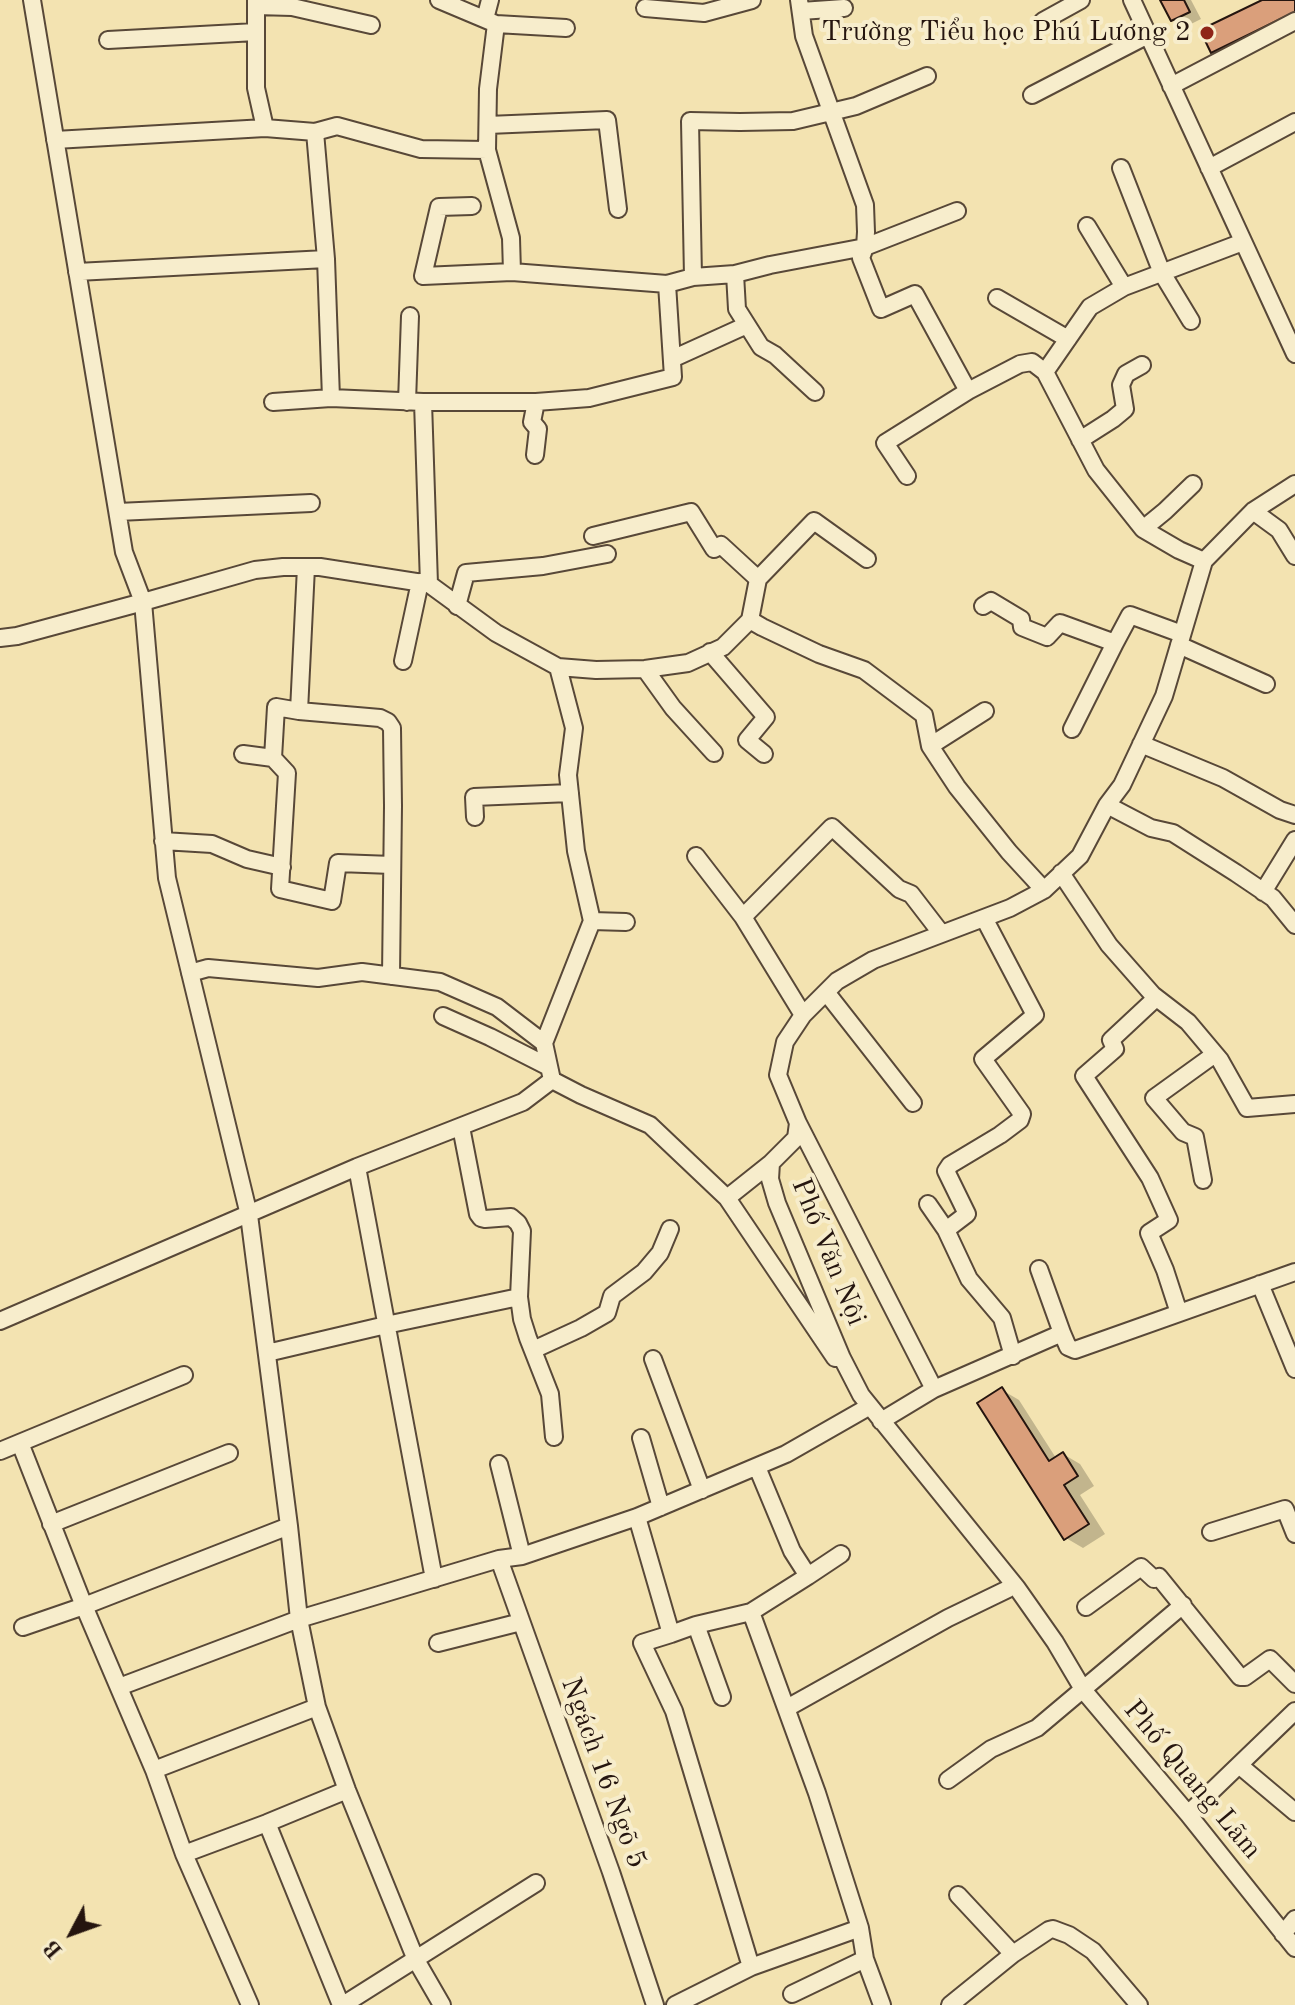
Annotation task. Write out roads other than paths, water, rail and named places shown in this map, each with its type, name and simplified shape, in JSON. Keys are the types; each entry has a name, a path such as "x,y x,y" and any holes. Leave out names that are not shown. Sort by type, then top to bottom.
{"street":[{"path":"32,0 124,552 143,602 167,878 249,1215 299,1619 317,1707 347,1790 416,1960 442,2005"},
{"path":"439,0 490,22 566,28"},
{"path":"490,0 487,150 511,238 512,272"},
{"path":"645,8 704,13 752,0"},
{"path":"786,0 844,8"},
{"path":"1043,21 1081,0"},
{"path":"1132,0 1295,354"},
{"path":"265,128 256,88 256,3 292,7 371,25"},
{"path":"800,4 804,36 865,205 865,247 861,258 881,309 915,294 968,391"},
{"path":"1171,86 1295,21"},
{"path":"108,40 256,32"},
{"path":"1032,95 1148,35"},
{"path":"693,277 690,121 793,121 856,106 927,76"},
{"path":"488,125 607,120 618,209"},
{"path":"1209,168 1295,122"},
{"path":"55,140 265,128 315,132 337,126 421,149 487,150"},
{"path":"315,132 326,259 331,398"},
{"path":"1121,168 1162,273 1191,321"},
{"path":"472,206 439,207 423,276 512,272 667,284 693,277 735,274 865,247 957,211"},
{"path":"1087,226 1124,287"},
{"path":"1045,372 1090,307 1124,287 1243,242"},
{"path":"77,272 326,259"},
{"path":"735,274 737,309 761,347 775,355 815,392"},
{"path":"273,402 331,398 536,402 589,398 673,377 667,284"},
{"path":"997,298 1068,339"},
{"path":"403,661 425,583 410,316"},
{"path":"672,359 747,325"},
{"path":"907,476 885,443 968,391 1020,364 1032,362 1045,372 1096,470 1143,529 1204,561"},
{"path":"1080,440 1125,409 1121,385 1126,374 1142,365"},
{"path":"535,455 538,429 532,422 536,402"},
{"path":"1143,529 1193,484"},
{"path":"934,1389 798,1123 778,1075 785,1042 803,1015 837,981 873,960 1010,908 1044,890 1080,856 1107,805 1122,785 1164,696 1204,561 1253,511 1295,484"},
{"path":"118,512 311,503"},
{"path":"1253,511 1279,530 1295,556"},
{"path":"593,536 691,512 714,549 721,545 758,579"},
{"path":"0,638 17,636 255,570 320,567 425,583 496,633 558,667 645,669 688,663 723,647 750,620 758,579 814,521 867,559"},
{"path":"457,606 466,573 543,566 607,554"},
{"path":"299,711 306,567"},
{"path":"983,606 991,601 1021,619 1022,627 1047,637 1060,623 1115,643"},
{"path":"1072,729 1130,615 1266,684"},
{"path":"750,620 819,654 864,670 924,715 930,746 957,787 1044,890"},
{"path":"710,652 766,717 747,740 764,754"},
{"path":"550,1074 544,1043 592,921 576,851 568,775 574,728 558,667"},
{"path":"645,669 673,708 714,753"},
{"path":"273,758 276,707 380,718 392,728 391,976"},
{"path":"930,746 985,711"},
{"path":"1141,744 1223,778 1280,810 1295,815"},
{"path":"243,754 273,758 287,773 280,889 332,901 338,863 392,865"},
{"path":"475,817 474,797 570,793"},
{"path":"1107,805 1151,828 1173,833 1273,898 1295,925"},
{"path":"743,917 832,827 899,889 911,894 941,933"},
{"path":"1263,892 1295,840"},
{"path":"163,841 212,844 247,859 282,867"},
{"path":"696,856 743,917 803,1015"},
{"path":"1061,873 1109,945 1156,998 1188,1022 1220,1060 1247,1108 1295,1104"},
{"path":"946,1230 967,1214 946,1171 950,1165 1020,1120 1022,1114 983,1059 1035,1015 984,918"},
{"path":"592,921 626,922"},
{"path":"190,973 208,968 318,978 362,972 440,982 497,1007 544,1043"},
{"path":"826,992 913,1103"},
{"path":"1156,998 1111,1040 1115,1049 1084,1076 1150,1178 1169,1220 1149,1233 1179,1313"},
{"path":"119,1687 299,1619 499,1559 522,1556 637,1517 786,1454 865,1400 727,1198 650,1125 550,1074 490,1037 443,1016"},
{"path":"1203,1180 1195,1137 1183,1132 1154,1098 1215,1054"},
{"path":"0,1321 357,1167 523,1102 550,1074"},
{"name":"Phố Văn Nội","path":"798,1123 796,1138 771,1163 770,1179 777,1203 842,1358 865,1400 1017,1588 1055,1642"},
{"path":"461,1127 478,1214 485,1219 511,1217 522,1231 519,1297 522,1319 550,1394 554,1437"},
{"path":"727,1198 771,1163"},
{"path":"357,1167 434,1579"},
{"path":"928,1204 946,1230 969,1279 1002,1318 1013,1356"},
{"path":"533,1350 607,1313 612,1296 644,1272 660,1253 670,1229"},
{"path":"1039,1269 1068,1347 1075,1350 1295,1272"},
{"path":"1260,1284 1295,1369"},
{"path":"267,1353 519,1297"},
{"path":"881,1421 934,1389 1062,1333"},
{"path":"653,1359 702,1490"},
{"path":"0,1451 184,1375"},
{"path":"641,1438 661,1507"},
{"path":"20,1443 84,1606 154,1770 184,1854 250,2005"},
{"path":"51,1524 229,1453"},
{"path":"499,1464 522,1556"},
{"path":"757,1467 792,1551 808,1576"},
{"path":"1211,1532 1285,1509 1295,1534"},
{"path":"637,1517 671,1634"},
{"path":"23,1627 289,1526"},
{"path":"751,1967 674,1711 642,1643 696,1625 751,1612 841,1554"},
{"name":"Ngách 16 Ngõ 5","path":"499,1559 655,2005"},
{"path":"1086,1607 1141,1567 1154,1579 1159,1577 1240,1677 1245,1677 1270,1659 1295,1684"},
{"path":"787,1708 948,1618 1008,1589"},
{"path":"948,1780 991,1749 1037,1728 1183,1605"},
{"path":"751,1612 787,1708 860,1928 865,1959 882,2005"},
{"path":"438,1643 521,1622"},
{"path":"696,1625 722,1697"},
{"name":"Phố Quang Lãm","path":"1055,1642 1084,1691 1295,1948"},
{"path":"154,1770 317,1707"},
{"path":"1188,1814 1295,1711"},
{"path":"1239,1765 1295,1812"},
{"path":"184,1854 347,1790"},
{"path":"267,1823 342,2005 536,1883"},
{"path":"958,1895 1013,1954"},
{"path":"1283,1934 1295,1919"},
{"path":"675,2005 751,1967 860,1928"},
{"path":"950,2005 1013,1954 1053,1929 1069,1935 1093,1951 1139,2005"},
{"path":"792,1994 865,1959"}],"place":[{"name":"Trường Tiểu học Phú Lương 2","path":"1207,33"}]}
